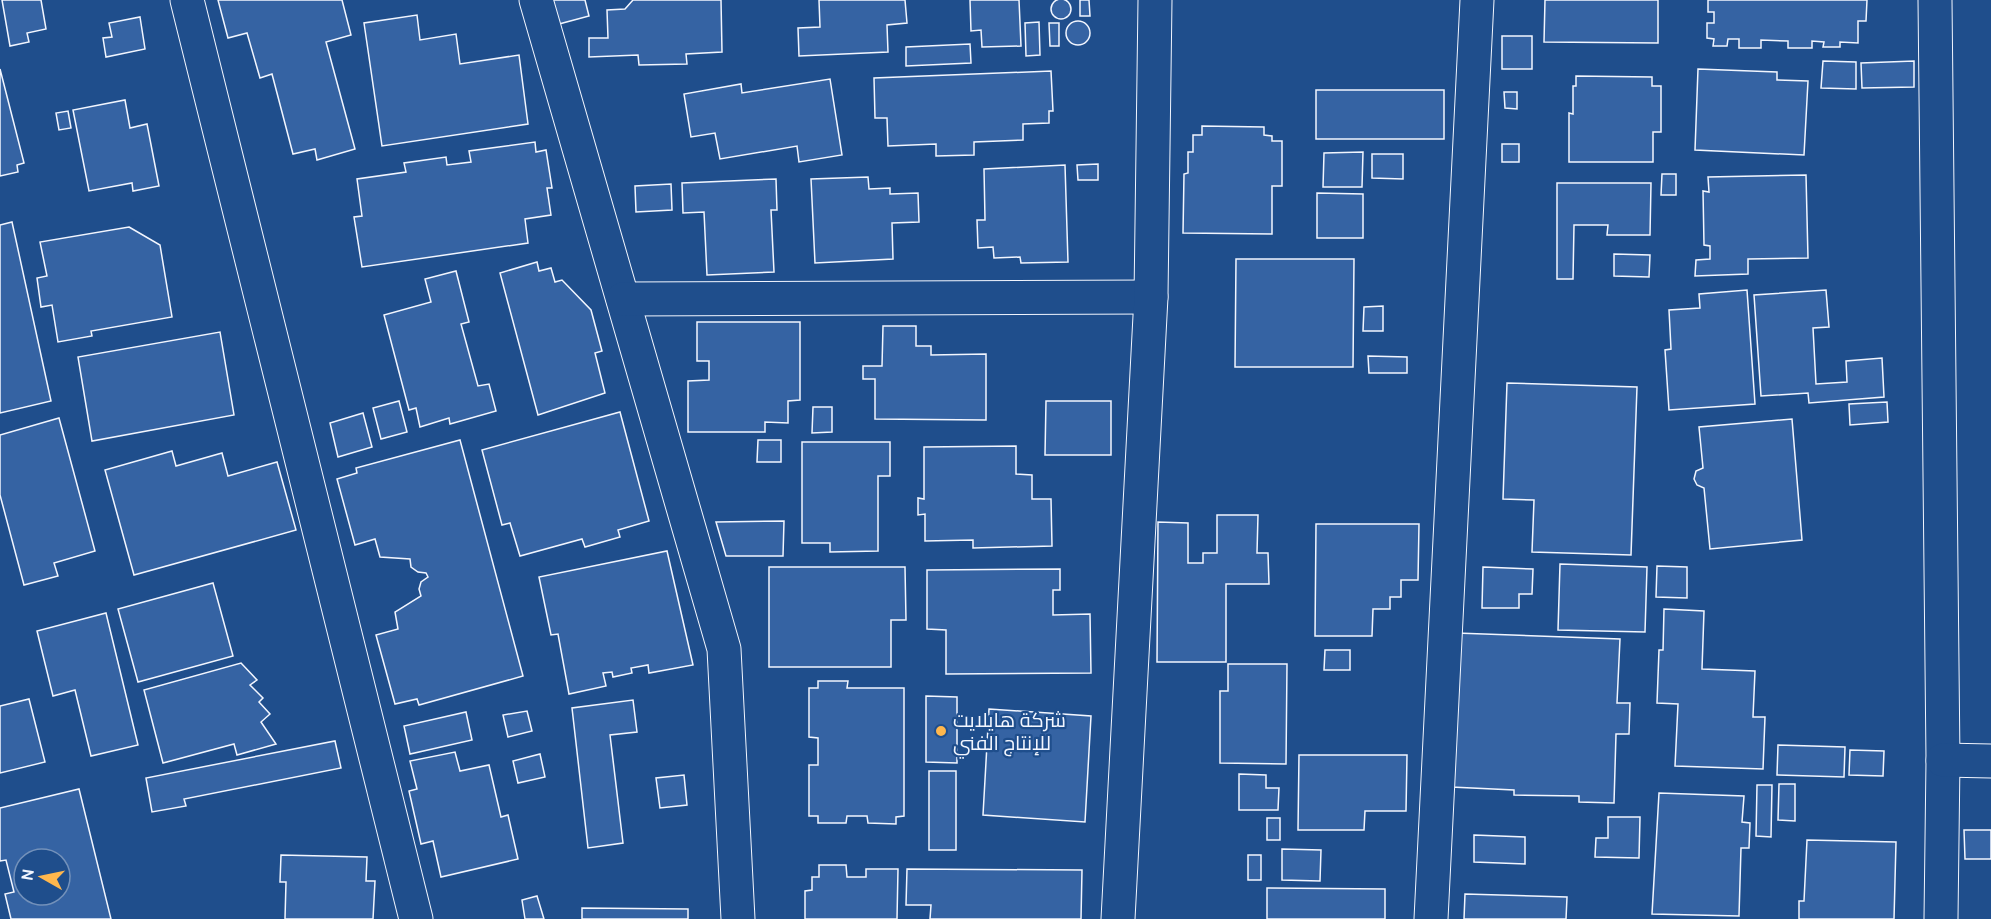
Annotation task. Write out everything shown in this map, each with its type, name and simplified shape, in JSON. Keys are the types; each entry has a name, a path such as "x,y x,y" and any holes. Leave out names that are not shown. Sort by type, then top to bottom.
{"street":[{"path":"187,0 416,919"},
{"path":"536,0 724,649 738,919"},
{"path":"1118,919 1151,297 1155,0"},
{"path":"1431,919 1477,0"},
{"path":"1935,0 1943,760 1941,919"},
{"path":"622,299 1151,297"},
{"path":"1943,760 1991,761"}],"building":[{"path":"1061,-1 1068,2 1071,9 1068,16 1061,19 1054,16 1051,9 1054,2"},
{"path":"2,0 41,0 46,29 27,33 29,42 10,46"},
{"path":"218,0 342,0 351,35 326,42 355,149 317,160 315,149 293,154 272,74 260,78 247,33 228,38"},
{"path":"553,0 585,0 589,16 559,24"},
{"path":"633,0 721,0 722,52 686,54 687,64 639,65 638,55 589,57 589,38 608,38 607,10 625,9"},
{"path":"819,0 905,0 907,23 887,25 888,52 799,56 798,28 820,27"},
{"path":"970,0 1019,0 1021,46 982,47 981,30 971,31"},
{"path":"1080,0 1089,0 1090,16 1080,16"},
{"path":"1545,0 1658,0 1658,43 1544,42"},
{"path":"1708,0 1867,0 1866,21 1858,21 1858,43 1840,42 1840,47 1823,47 1824,42 1812,41 1812,48 1788,48 1788,41 1761,40 1761,48 1739,48 1739,39 1728,39 1727,46 1713,46 1714,39 1707,38 1707,23 1714,23 1714,12 1708,12"},
{"path":"417,15 420,40 456,34 460,64 519,55 528,124 382,146 364,23"},
{"path":"140,17 145,49 106,57 103,38 112,37 109,23"},
{"path":"1078,21 1083,22 1089,28 1089,38 1083,44 1078,45 1073,44 1067,38 1066,33 1067,28 1073,22"},
{"path":"1039,22 1040,55 1026,56 1025,23"},
{"path":"1049,23 1059,23 1059,46 1050,46"},
{"path":"1502,36 1532,36 1532,69 1502,69"},
{"path":"970,44 971,63 906,66 906,47"},
{"path":"1823,61 1856,62 1856,89 1821,88"},
{"path":"1914,61 1914,87 1862,88 1861,63"},
{"path":"0,69 24,163 17,165 18,172 0,176"},
{"path":"1698,69 1777,72 1777,80 1808,81 1804,155 1695,150"},
{"path":"1051,71 1053,111 1049,111 1049,123 1023,124 1023,140 974,142 974,155 936,156 936,144 888,146 887,118 875,118 874,78"},
{"path":"1576,76 1652,77 1652,86 1661,86 1661,132 1653,132 1653,162 1569,162 1569,113 1573,114 1573,86 1576,86"},
{"path":"830,79 842,155 799,162 797,146 720,159 715,133 691,137 684,94 741,84 742,93"},
{"path":"1316,90 1444,90 1444,139 1316,139"},
{"path":"1504,92 1517,92 1517,109 1505,108"},
{"path":"125,100 130,128 147,124 159,186 133,191 132,183 89,191 73,110"},
{"path":"68,111 71,128 59,130 56,113"},
{"path":"1202,126 1264,127 1264,135 1272,136 1272,141 1282,141 1282,186 1272,186 1272,234 1183,233 1184,174 1188,173 1188,152 1193,152 1193,135 1202,135"},
{"path":"535,142 536,152 546,150 552,188 547,188 551,215 525,219 528,243 362,267 354,217 362,216 357,179 406,172 404,163 446,157 447,165 471,162 469,151"},
{"path":"1502,144 1519,144 1519,162 1502,162"},
{"path":"1363,152 1362,187 1323,187 1324,153"},
{"path":"1372,154 1403,154 1403,179 1372,178"},
{"path":"1098,164 1098,180 1078,180 1077,165"},
{"path":"1065,165 1068,262 1021,263 1020,257 994,258 993,247 978,248 977,220 985,220 984,169"},
{"path":"1662,174 1676,174 1676,195 1661,195"},
{"path":"1806,175 1808,258 1748,259 1748,274 1695,276 1696,260 1710,259 1710,246 1704,245 1703,191 1709,192 1708,177"},
{"path":"868,177 869,189 890,188 890,194 918,193 919,222 892,223 893,259 815,263 811,179"},
{"path":"776,179 777,210 771,210 774,272 707,275 704,212 683,213 682,183"},
{"path":"1557,183 1651,183 1650,235 1607,235 1608,225 1574,225 1573,279 1557,279"},
{"path":"671,184 672,210 636,212 635,186"},
{"path":"1317,193 1363,194 1363,238 1317,238"},
{"path":"12,222 51,401 0,413 0,225"},
{"path":"129,227 160,245 172,317 91,331 92,336 58,342 52,305 41,307 37,278 47,276 40,242"},
{"path":"1614,254 1650,255 1649,277 1614,276"},
{"path":"1236,259 1354,259 1353,367 1235,367"},
{"path":"537,262 539,271 551,268 555,282 562,280 591,310 602,351 595,353 605,393 538,415 500,273"},
{"path":"456,271 469,322 461,324 478,386 489,384 496,411 450,424 449,418 420,427 416,408 409,410 384,315 431,302 425,279"},
{"path":"1747,290 1755,404 1669,410 1665,350 1671,349 1669,310 1700,308 1699,294"},
{"path":"1826,290 1829,327 1813,328 1816,384 1847,382 1846,361 1882,358 1884,397 1809,403 1808,393 1761,396 1754,295"},
{"path":"1383,306 1383,331 1363,331 1364,307"},
{"path":"697,322 800,322 800,400 788,401 788,423 765,422 765,432 688,432 688,381 709,380 709,361 697,361"},
{"path":"883,326 916,326 916,346 931,346 931,355 986,354 986,420 875,419 875,379 863,379 863,366 882,366"},
{"path":"220,332 234,415 92,441 78,357"},
{"path":"1368,356 1407,357 1407,373 1369,373"},
{"path":"1507,383 1637,387 1631,555 1532,552 1534,500 1503,499"},
{"path":"399,401 407,432 381,439 373,408"},
{"path":"1046,401 1111,401 1111,455 1045,455"},
{"path":"1887,402 1888,422 1850,425 1849,404"},
{"path":"813,407 832,407 832,432 812,433"},
{"path":"620,412 649,521 618,530 620,537 585,547 582,539 520,556 510,523 502,525 482,450"},
{"path":"363,413 372,447 338,457 330,423"},
{"path":"59,418 95,551 54,563 58,576 24,585 0,495 0,435"},
{"path":"1792,419 1802,540 1710,549 1704,488 1697,485 1694,479 1696,471 1703,468 1699,427"},
{"path":"460,440 523,676 419,705 417,699 395,704 376,635 398,629 395,612 421,596 419,589 421,582 428,577 426,573 418,572 411,567 410,559 380,557 375,539 355,545 337,479 357,473 356,468"},
{"path":"758,440 781,440 781,462 757,462"},
{"path":"802,442 890,442 890,476 878,476 878,551 830,552 830,543 802,543"},
{"path":"1016,446 1016,474 1032,475 1032,499 1051,499 1052,546 973,548 973,540 925,541 925,514 918,515 918,498 924,499 924,447"},
{"path":"172,451 176,466 222,453 228,476 277,462 296,530 134,575 105,470"},
{"path":"1217,515 1258,515 1257,553 1268,553 1269,584 1226,584 1226,662 1157,662 1158,522 1188,523 1188,563 1203,563 1203,553 1217,553"},
{"path":"784,521 783,556 726,556 716,522"},
{"path":"1316,524 1419,524 1418,580 1401,580 1401,597 1390,597 1390,609 1373,609 1372,636 1315,636"},
{"path":"667,551 693,665 649,673 648,665 631,668 632,673 613,677 612,672 603,673 606,686 569,694 558,634 551,635 539,577"},
{"path":"1560,564 1647,567 1645,632 1558,630"},
{"path":"1657,566 1687,567 1687,598 1656,597"},
{"path":"769,567 905,567 906,620 891,620 891,667 769,667"},
{"path":"1483,567 1533,569 1532,594 1519,594 1519,608 1482,608"},
{"path":"1060,569 1060,590 1053,590 1053,615 1090,614 1091,673 946,674 946,630 927,629 927,570"},
{"path":"213,583 233,656 138,682 118,609"},
{"path":"1664,609 1704,611 1702,669 1755,671 1753,717 1765,717 1763,769 1675,766 1678,704 1657,703 1659,650 1663,650"},
{"path":"106,613 138,745 91,756 75,690 53,696 37,631"},
{"path":"1456,633 1620,639 1617,703 1630,703 1629,734 1616,734 1614,803 1579,802 1579,796 1514,795 1514,790 1451,787"},
{"path":"1325,650 1350,650 1350,670 1324,670"},
{"path":"241,663 257,680 250,685 263,698 259,702 270,714 261,722 276,744 237,755 234,744 163,763 144,690"},
{"path":"1228,664 1287,664 1286,764 1220,763 1220,691 1228,691"},
{"path":"818,681 848,681 847,688 904,688 904,816 896,817 896,824 868,823 867,816 847,816 846,823 818,823 818,816 809,816 809,765 818,765 818,738 809,737 809,688 818,688"},
{"path":"926,696 957,697 957,763 926,762"},
{"path":"29,699 45,762 0,773 0,706"},
{"path":"633,700 637,732 610,735 623,843 588,848 572,708"},
{"path":"989,709 1091,716 1085,822 983,815"},
{"path":"527,711 532,731 508,737 503,715"},
{"path":"466,712 472,740 410,754 404,726"},
{"path":"335,741 341,768 184,799 186,806 152,812 146,778"},
{"path":"1778,745 1845,747 1844,777 1777,775"},
{"path":"1850,750 1884,751 1883,776 1849,775"},
{"path":"455,752 460,771 489,765 501,817 508,815 518,859 441,877 433,841 421,844 409,791 417,789 410,761"},
{"path":"540,754 545,777 518,783 513,761"},
{"path":"1299,755 1407,755 1406,811 1365,811 1364,830 1298,830"},
{"path":"929,771 956,771 956,850 929,850"},
{"path":"1239,774 1266,775 1266,788 1279,788 1278,810 1239,810"},
{"path":"684,775 687,805 660,808 656,778"},
{"path":"1779,784 1795,784 1795,821 1778,820"},
{"path":"1757,785 1772,785 1771,837 1756,836"},
{"path":"79,789 111,919 11,919 5,894 12,892 12,907 72,907 72,847 12,847 12,884 6,860 0,861 0,808"},
{"path":"1659,793 1744,796 1742,822 1750,823 1749,848 1741,848 1739,916 1652,914"},
{"path":"1608,817 1640,817 1639,858 1595,857 1596,838 1608,838"},
{"path":"1267,818 1280,818 1280,840 1267,840"},
{"path":"1964,830 1991,830 1991,859 1965,859"},
{"path":"1474,835 1525,837 1525,864 1474,862"},
{"path":"1807,840 1896,842 1894,919 1799,919 1799,901 1804,901"},
{"path":"1282,849 1321,850 1320,881 1282,880"},
{"path":"281,855 367,857 366,881 375,881 373,919 285,919 286,882 280,882"},
{"path":"1248,855 1261,855 1261,880 1248,880"},
{"path":"819,865 846,865 847,877 866,877 866,869 898,869 897,919 805,919 805,891 812,890 812,877 819,877"},
{"path":"907,869 1082,870 1081,919 930,919 931,905 906,905"},
{"path":"1267,888 1385,889 1385,919 1267,919"},
{"path":"1465,894 1567,897 1566,919 1464,919"},
{"path":"537,896 544,919 525,919 522,900"},
{"path":"582,908 688,909 688,919 582,919"}],"place":[{"name":"شركة هايلايت للإنتاج الفني","path":"941,731"}]}
